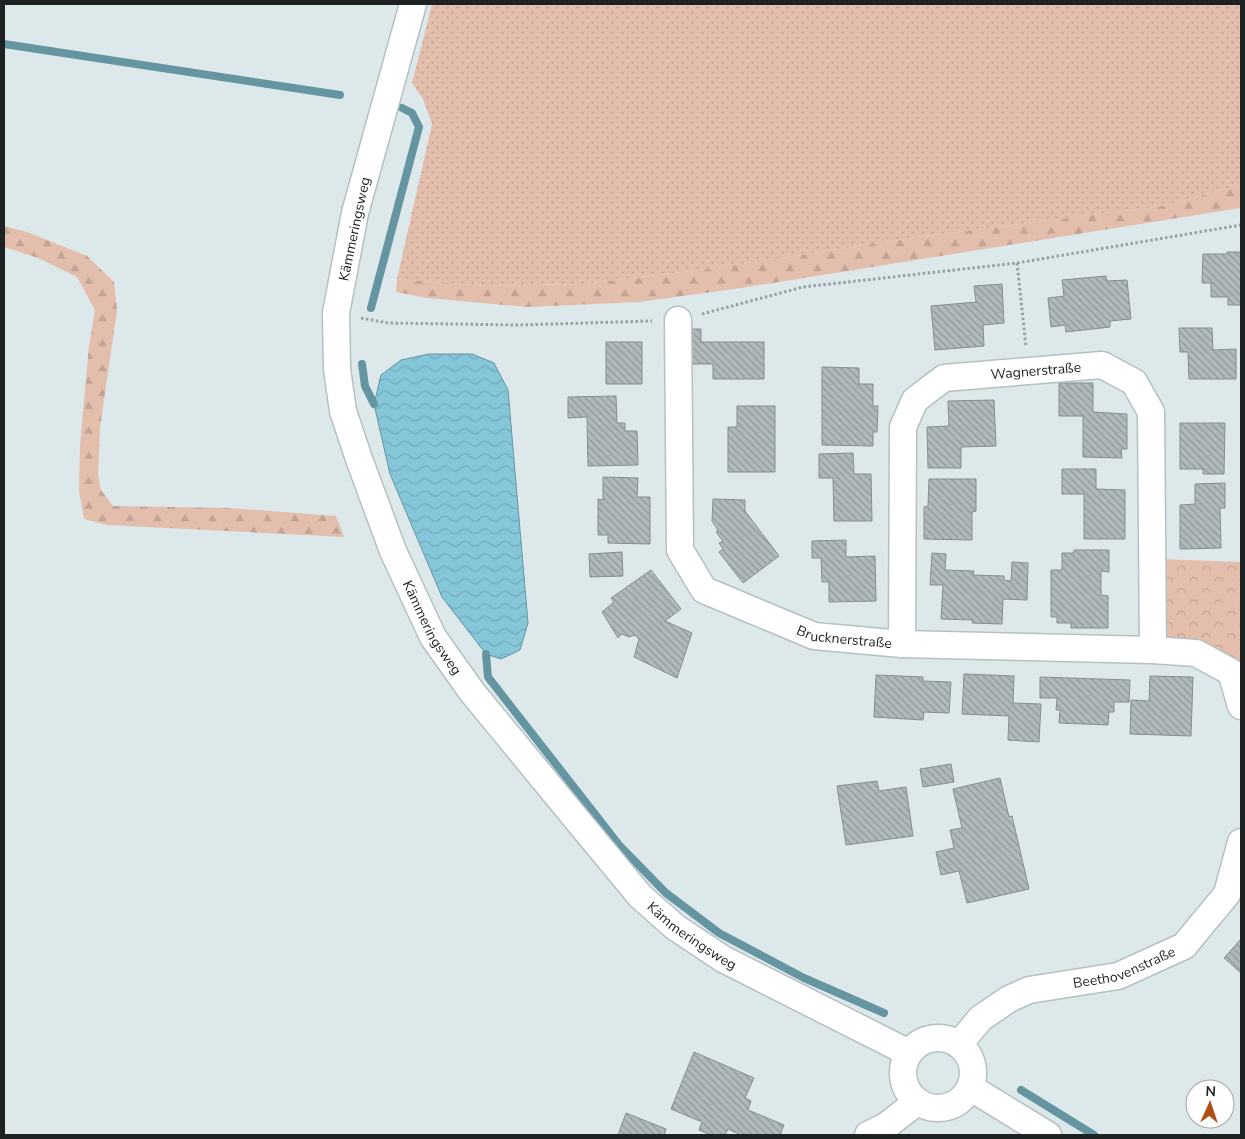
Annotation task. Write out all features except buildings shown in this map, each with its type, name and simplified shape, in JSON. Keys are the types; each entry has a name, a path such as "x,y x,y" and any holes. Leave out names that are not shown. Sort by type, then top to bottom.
{"street":[{"name":"Kämmeringsweg","path":"412,4 355,213 336,313 338,369 343,411 393,551 433,637 472,692 640,896 675,927 723,959 908,1053"},
{"name":"Brucknerstraße","path":"678,320 680,550 704,590 814,636 902,644 1153,650 1196,653 1231,672 1241,706"},
{"name":"Wagnerstraße","path":"902,644 903,427 915,400 944,378 1102,365 1134,382 1151,412 1153,650"},
{"name":"Beethovenstraße","path":"959,1044 981,1018 1009,999 1029,990 1118,976 1184,946 1227,894 1241,842"},
{"path":"932,1038 946,1038 959,1044 968,1053 973,1064 974,1076 971,1088 962,1100 947,1108 931,1108 917,1102 908,1092 903,1079 903,1066 908,1053 919,1043 932,1038"},
{"path":"971,1088 1048,1135"},
{"path":"868,1135 886,1126 917,1102"}],"path":[{"path":"336,313 388,323 518,325 678,320 804,287 1017,262 1241,225"},
{"path":"1017,262 1028,370"}],"green space":[{"path":"432,4 1241,4 1241,185 1162,206 917,237 716,268 583,284 485,286 397,279 432,124 423,99 412,83"},
{"path":"1241,185 1241,208 741,288 639,302 528,307 427,298 396,292 397,279 485,286 583,284 716,268 917,237 1162,206"},
{"path":"4,226 27,232 87,256 114,282 117,310 100,428 98,474 101,490 113,506 229,508 336,516 344,537 107,525 84,519 79,490 80,445 89,346 95,310 77,277 38,258 4,247"},
{"path":"1160,559 1241,562 1241,667 1234,671 1216,649 1175,642 1160,630"}],"water":[{"path":"429,354 472,354 494,363 508,390 528,623 520,650 501,659 486,654 442,597 390,474 374,404 381,375 401,360"}],"waterway":[{"path":"4,44 340,95"},
{"path":"371,308 419,127 412,113 402,108"},
{"path":"362,364 365,386 374,404"},
{"path":"486,654 488,677 619,845 666,893 719,933 804,978 884,1013"},
{"path":"1021,1090 1094,1135"}]}
